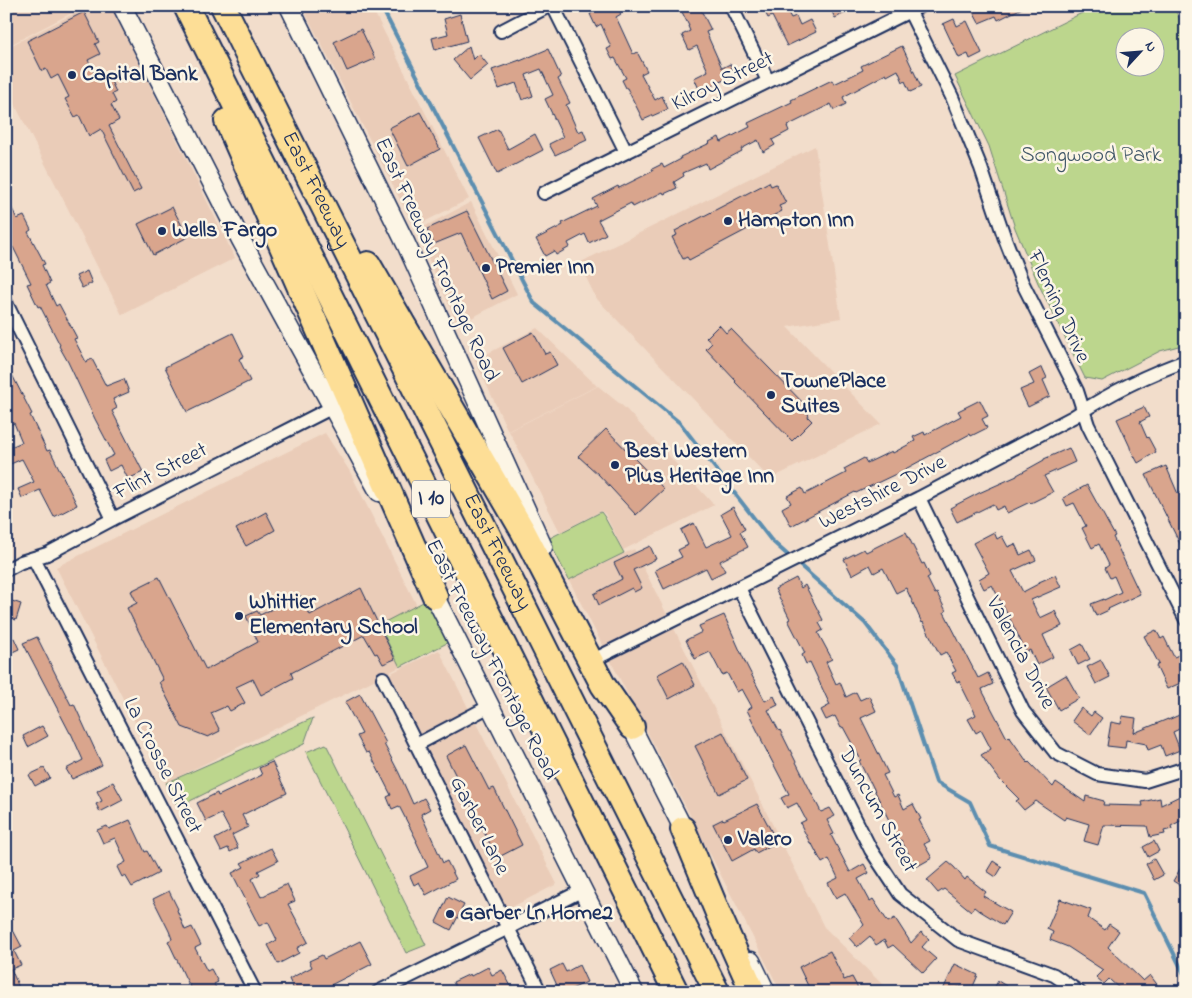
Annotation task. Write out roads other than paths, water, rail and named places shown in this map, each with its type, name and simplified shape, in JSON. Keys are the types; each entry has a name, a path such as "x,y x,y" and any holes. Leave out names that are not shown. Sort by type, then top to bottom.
{"highway":[{"path":"180,6 241,155 435,596"},
{"name":"East Freeway","path":"186,6 676,992"},
{"name":"East Freeway","path":"223,6 717,992"},
{"path":"245,52 523,531 603,685 632,727"},
{"path":"683,829 753,992"}],"main road":[{"name":"East Freeway Frontage Road","path":"122,6 274,303 435,596 634,992"},
{"name":"East Freeway Frontage Road","path":"289,6 406,244 558,582 766,992"}],"street":[{"path":"501,31 549,6"},
{"path":"553,6 626,152"},
{"path":"731,6 768,81"},
{"name":"Kilroy Street","path":"544,193 912,8"},
{"name":"Fleming Drive","path":"912,8 981,168 1022,282 1077,392 1088,425 1186,620"},
{"path":"6,303 113,519"},
{"name":"Westshire Drive","path":"597,658 919,498 1162,369 1186,361"},
{"name":"Flint Street","path":"6,570 21,562 47,554 333,408"},
{"name":"Valencia Drive","path":"919,498 1023,711 1056,753 1097,774 1145,781 1186,768"},
{"name":"La Crosse Street","path":"34,559 255,992"},
{"name":"Duncum Street","path":"740,588 871,850 900,894 958,940 1054,975 1078,992"},
{"name":"Garber Lane","path":"383,678 540,992"},
{"path":"416,745 490,706"},
{"path":"378,992 583,890"}],"waterway":[{"path":"381,6 534,303 680,423 771,540 791,558"},
{"path":"796,562 865,623 897,665 936,782 970,802 990,846 1144,893 1186,978"}],"place":[{"name":"Capital Bank","path":"72,75"},
{"name":"Hampton Inn","path":"728,221"},
{"name":"Wells Fargo","path":"162,231"},
{"name":"Premier Inn","path":"486,268"},
{"name":"TownePlace Suites","path":"771,395"},
{"name":"Best Western Plus Heritage Inn","path":"615,465"},
{"name":"Whittier Elementary School","path":"239,616"},
{"name":"Valero","path":"728,840"},
{"name":"Garber Ln Home2","path":"450,914"}],"park label":[{"name":"Songwood Park","path":"1091,156"}]}
